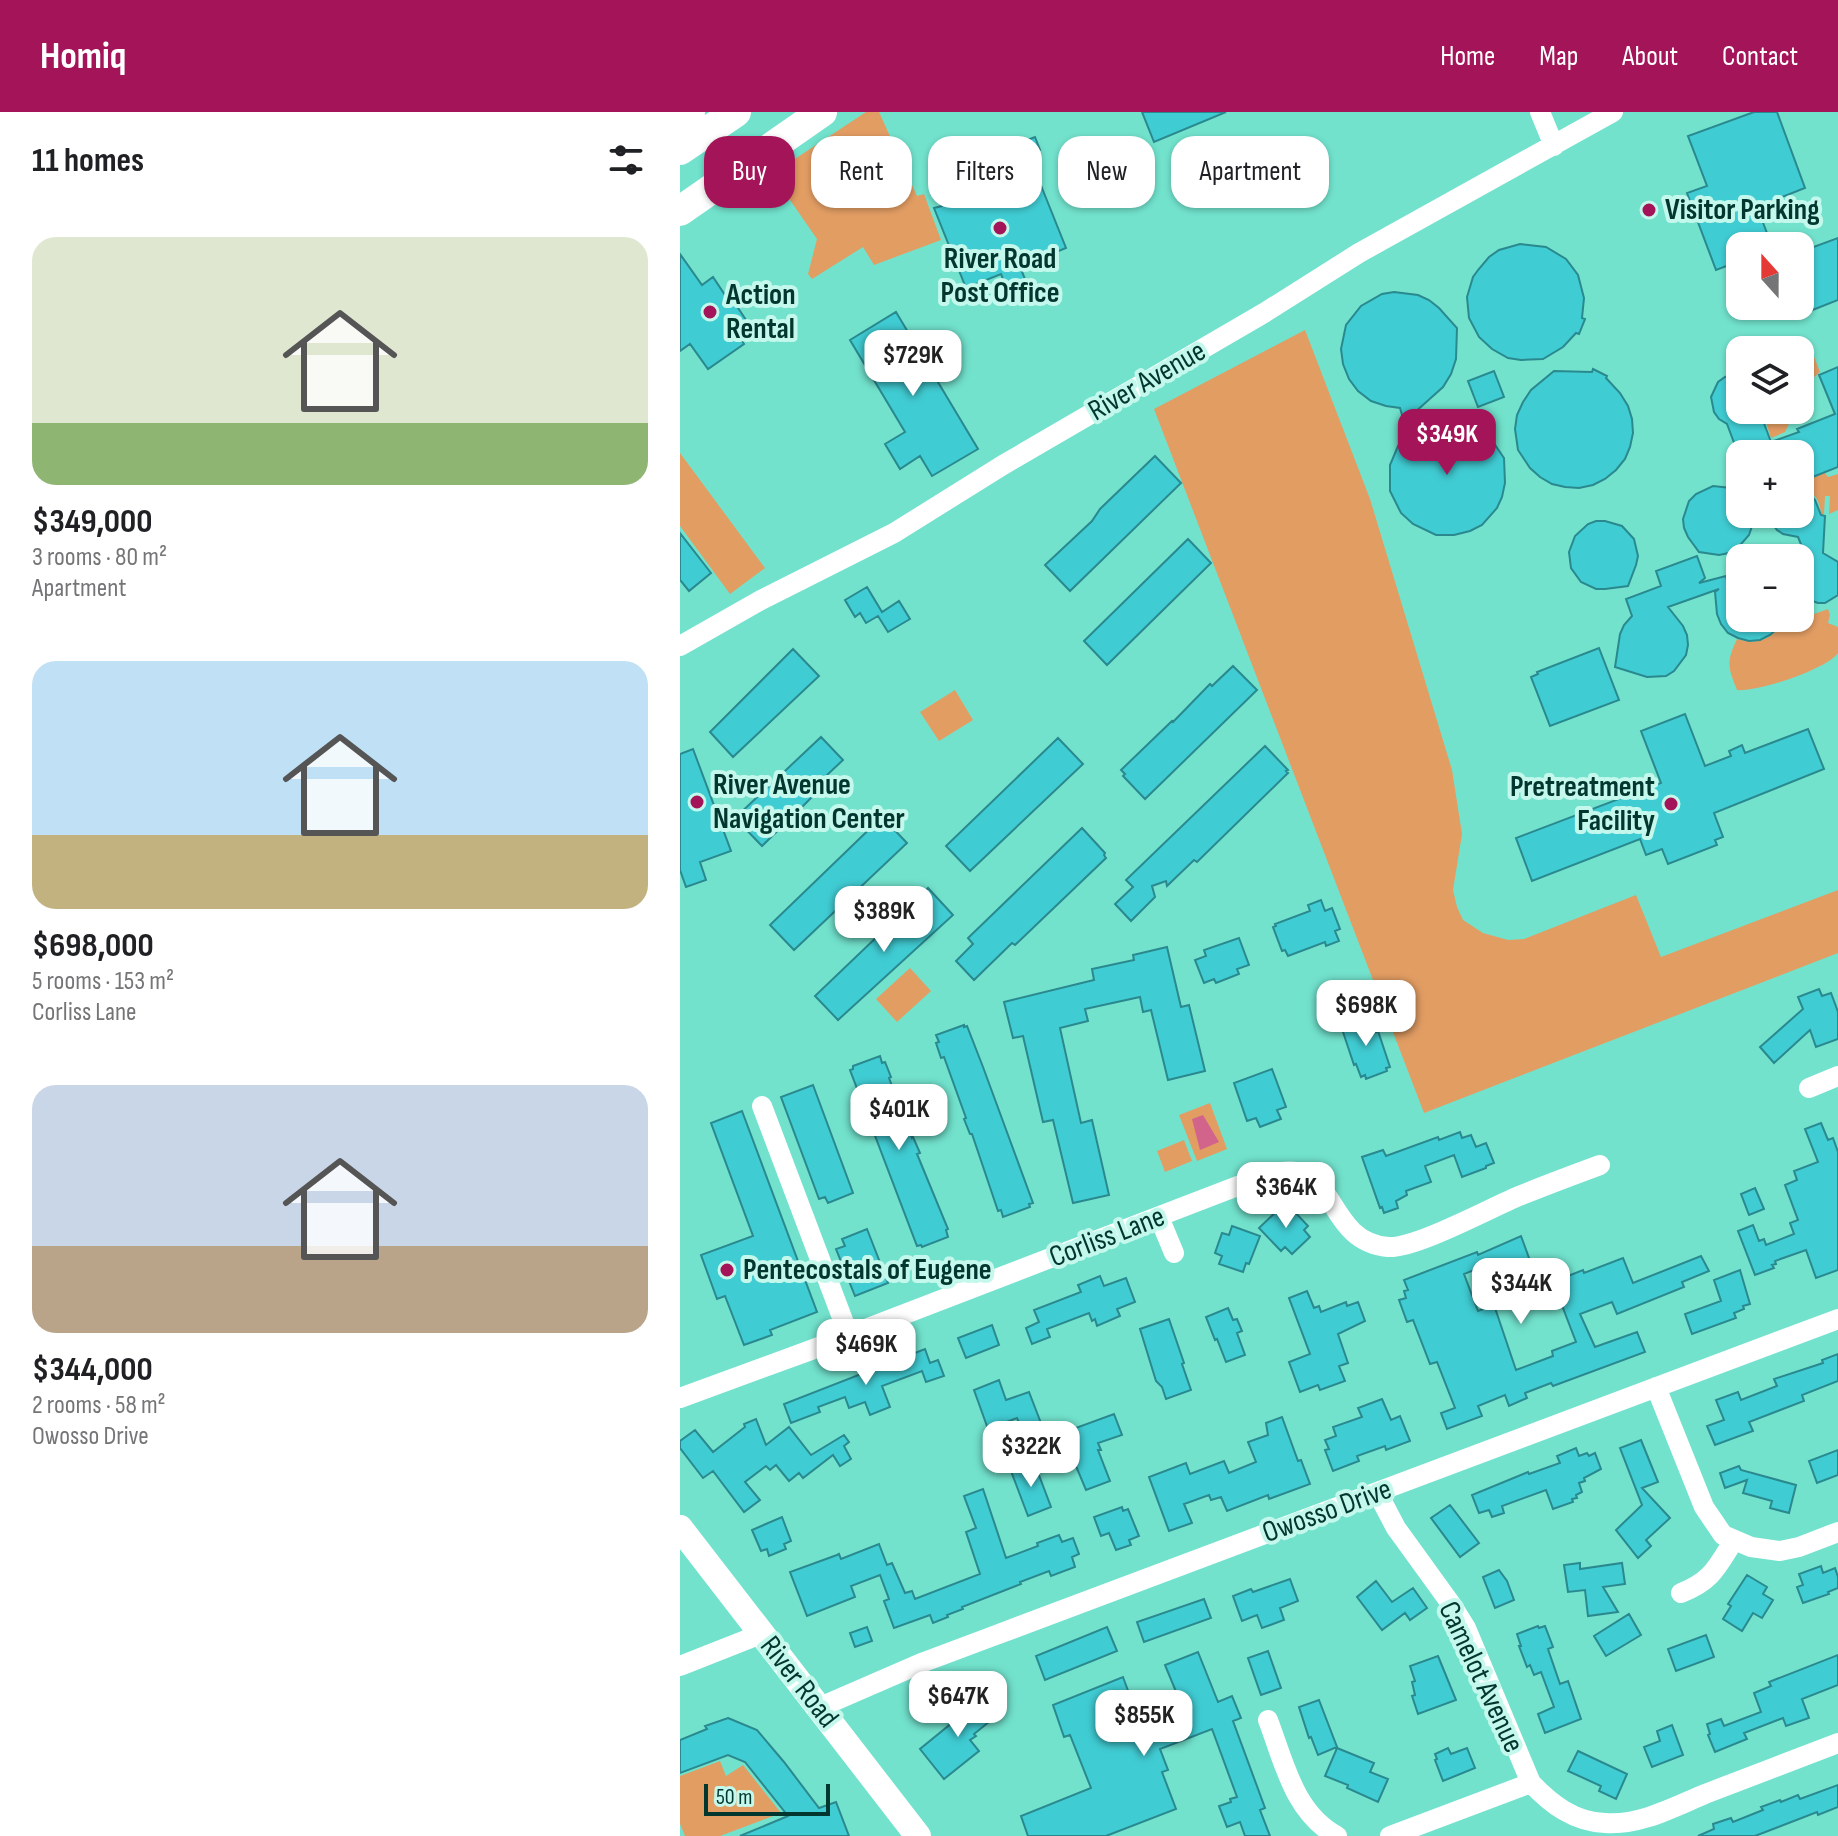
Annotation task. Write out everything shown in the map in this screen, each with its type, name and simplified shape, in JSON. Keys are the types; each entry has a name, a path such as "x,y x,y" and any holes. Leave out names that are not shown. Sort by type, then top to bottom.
{"highway":[{"path":"680,119 690,112"},
{"path":"680,150 736,112"},
{"path":"680,185 788,112"},
{"path":"680,211 822,112"}],"main road":[{"name":"River Road","path":"680,1528 918,1836"}],"street":[{"path":"1540,112 1554,146"},
{"name":"River Avenue","path":"680,646 761,600 894,533 1359,253 1613,112"},
{"path":"1809,1088 1838,1076"},
{"path":"762,1106 849,1336"},
{"name":"Corliss Lane","path":"680,1398 1261,1177 1281,1172 1297,1172 1309,1177 1347,1228 1372,1243 1389,1247 1419,1240 1600,1165"},
{"path":"1159,1217 1174,1253"},
{"name":"Owosso Drive","path":"818,1708 924,1662 1838,1319"},
{"path":"1656,1387 1704,1507 1723,1535 1751,1547 1780,1551 1838,1532"},
{"name":"Camelot Avenue","path":"1377,1492 1396,1528 1466,1628 1531,1783"},
{"path":"1681,1593 1698,1587 1710,1576 1734,1540"},
{"path":"680,1666 761,1634"},
{"path":"1268,1720 1300,1801 1315,1822 1337,1836"},
{"path":"1390,1836 1531,1783 1547,1800 1587,1821 1619,1823 1641,1819 1838,1743"}],"shaded area":[{"path":"866,112 879,112 890,136 830,136"},
{"path":"811,148 811,208 912,208 912,185 917,196 924,194 941,240 874,265 863,247 812,279 808,274 817,239 795,207 795,159"},
{"path":"1305,330 1370,499 1452,770 1462,834 1453,890 1463,920 1483,933 1508,940 1524,939 1636,895 1661,957 1838,890 1838,953 1424,1113 1154,409"},
{"path":"1814,357 1820,372 1814,377"},
{"path":"1767,424 1789,424 1785,432 1771,438"},
{"path":"680,453 765,568 730,594 680,526"},
{"path":"1825,473 1828,477 1838,474 1838,510 1829,514 1830,496 1825,496 1824,514 1821,514 1815,497 1814,474 1815,477"},
{"path":"1828,609 1828,623 1838,627 1838,653 1831,660 1790,679 1737,690 1730,665 1737,639 1761,640 1774,632 1814,632 1814,614"},
{"path":"955,690 973,720 939,741 920,712"},
{"path":"910,968 931,991 897,1022 876,999"},
{"path":"1210,1103 1227,1149 1197,1161 1179,1115"},
{"path":"1203,1115 1219,1142 1200,1150 1192,1119"},
{"path":"1184,1140 1192,1161 1165,1172 1157,1151"},
{"path":"720,1761 726,1776 743,1765 781,1813 720,1836 685,1836 680,1824 680,1776"}],"building":[{"path":"1142,112 1226,112 1155,142 1155,136 1152,136"},
{"path":"1754,112 1777,112 1805,188 1757,207 1767,232 1726,232 1726,266 1716,270 1687,193 1707,186 1688,136"},
{"name":"River Road Post Office","path":"1042,188 1066,248 1020,267 1025,279 1006,287 1001,274 966,288 934,208 1042,208"},
{"path":"1838,238 1838,300 1814,309 1814,247"},
{"path":"1520,244 1546,247 1566,259 1578,275 1584,298 1582,318 1585,319 1579,334 1576,333 1563,347 1543,359 1508,358 1479,337 1469,318 1467,297 1473,277 1489,257 1499,250"},
{"name":"Action Rental","path":"680,254 702,285 713,277 748,323 735,331 744,344 708,369 690,344 680,351"},
{"path":"1382,294 1418,295 1429,300 1457,328 1456,359 1451,374 1443,387 1404,422 1400,408 1371,401 1358,391 1349,379 1341,349 1346,325 1361,306"},
{"path":"896,312 978,449 932,476 920,456 900,469 885,444 905,432 850,340"},
{"path":"1838,367 1838,467 1814,476 1814,440 1777,440 1835,414 1819,375"},
{"path":"1593,369 1607,376 1628,406 1633,433 1630,447 1616,470 1593,485 1579,488 1552,484 1530,468 1518,450 1517,415 1531,390 1554,371 1592,372"},
{"path":"1494,371 1504,397 1478,407 1468,381"},
{"path":"1725,377 1726,423 1714,412 1711,397 1718,382"},
{"path":"1457,419 1481,429 1491,439 1504,458 1505,483 1497,508 1482,525 1454,535 1436,535 1413,524 1401,513 1390,491 1390,465 1407,434 1405,426"},
{"path":"1727,424 1764,424 1770,440 1733,440"},
{"path":"1155,456 1181,483 1070,591 1045,565"},
{"path":"1713,486 1726,487 1726,528 1751,528 1741,544 1726,544 1726,554 1719,555 1699,552 1688,537 1683,519 1689,501"},
{"path":"1814,499 1821,515 1825,516 1823,553 1838,562 1838,595 1825,603 1814,602 1814,544 1801,544 1798,537 1776,528 1814,528"},
{"path":"1596,521 1622,526 1634,539 1638,556 1628,586 1596,589 1581,582 1571,568 1569,552 1575,536"},
{"path":"680,533 711,573 689,591 680,580"},
{"path":"1188,539 1211,563 1107,665 1084,641"},
{"path":"1697,556 1705,578 1699,583 1726,576 1726,630 1717,614 1715,592 1719,589 1668,607 1687,635 1686,655 1666,676 1647,677 1615,667 1620,634 1632,616 1626,599 1661,586 1656,571"},
{"path":"867,587 882,612 899,601 910,619 888,632 878,616 866,623 860,613 855,617 845,600"},
{"path":"1773,632 1760,640 1749,641 1728,633"},
{"path":"1599,648 1619,700 1550,726 1531,677"},
{"path":"793,649 819,676 733,757 710,732"},
{"path":"1233,666 1257,690 1145,799 1121,770 1210,684 1212,686"},
{"name":"Pretreatment Facility","path":"1685,714 1705,766 1731,756 1729,751 1742,745 1745,753 1808,729 1824,769 1714,813 1723,837 1715,840 1717,845 1668,864 1662,849 1646,855 1640,839 1532,881 1516,838 1661,783 1641,731"},
{"path":"821,737 843,760 811,790 815,794 762,846 735,818"},
{"path":"1058,738 1083,764 970,871 946,846"},
{"path":"1265,746 1288,773 1197,862 1194,860 1167,886 1166,881 1152,886 1155,897 1131,921 1115,904 1133,887 1126,880"},
{"name":"River Avenue Navigation Center","path":"693,749 731,851 700,862 706,880 686,887 680,870 680,754"},
{"path":"882,817 907,843 794,950 770,925"},
{"path":"1082,828 1106,858 974,980 956,961 973,944 968,938"},
{"path":"928,888 953,915 838,1020 815,996"},
{"path":"1321,900 1325,911 1332,908 1340,929 1335,931 1339,941 1326,946 1325,942 1288,956 1285,950 1282,951 1273,927 1310,911 1308,905"},
{"path":"1239,938 1249,965 1237,969 1239,974 1216,983 1214,979 1204,983 1195,960 1206,956 1204,950"},
{"path":"1167,947 1181,1007 1189,1005 1205,1071 1168,1080 1151,1010 1143,1012 1140,997 1085,1009 1088,1021 1060,1028 1081,1123 1092,1120 1109,1195 1073,1203 1053,1120 1043,1122 1023,1036 1013,1038 1004,1002 1094,980 1092,969 1134,960 1133,955"},
{"path":"1819,989 1822,996 1831,993 1838,1012 1838,1039 1816,1047 1810,1030 1774,1063 1760,1047 1803,1009 1798,997"},
{"path":"1368,1016 1378,1031 1390,1067 1366,1079 1365,1075 1361,1077 1354,1065 1342,1029 1344,1025"},
{"path":"964,1025 983,1067 1033,1203 1003,1217 1001,1210 998,1211 944,1057 941,1058 936,1043 939,1042 936,1035"},
{"path":"880,1056 891,1077 920,1153 917,1154 948,1229 948,1237 922,1247 917,1246 850,1070"},
{"path":"1272,1069 1286,1107 1277,1110 1281,1119 1260,1127 1256,1118 1247,1121 1234,1083"},
{"path":"813,1085 853,1193 828,1203 825,1197 819,1199 781,1097"},
{"path":"742,1111 817,1312 770,1330 772,1335 744,1345 725,1296 717,1299 701,1255 753,1236 711,1123"},
{"path":"1821,1123 1828,1140 1833,1138 1838,1152 1838,1270 1816,1278 1806,1250 1775,1261 1776,1264 1772,1265 1774,1268 1755,1275 1738,1231 1753,1225 1759,1241 1764,1239 1766,1245 1794,1234 1790,1223 1798,1220 1785,1185 1797,1180 1794,1171 1818,1162 1805,1129"},
{"path":"1460,1132 1462,1138 1471,1135 1476,1147 1486,1143 1494,1163 1462,1177 1454,1155 1425,1166 1431,1182 1406,1191 1407,1195 1396,1201 1398,1208 1384,1213 1362,1157 1383,1150 1386,1156"},
{"path":"1755,1188 1764,1209 1749,1215 1741,1194"},
{"path":"1281,1207 1288,1214 1293,1210 1308,1226 1304,1230 1310,1237 1292,1254 1285,1247 1281,1251 1259,1228"},
{"path":"1232,1226 1260,1236 1243,1272 1219,1264 1222,1256 1215,1253 1222,1233 1229,1235"},
{"path":"867,1229 888,1283 855,1296 836,1249 845,1246 842,1239"},
{"path":"1521,1236 1533,1269 1514,1276 1513,1272 1497,1277 1492,1263 1464,1274 1478,1311 1494,1305 1516,1370 1553,1356 1552,1351 1576,1342 1553,1282 1623,1258 1633,1283 1701,1256 1709,1271 1682,1282 1684,1287 1617,1314 1612,1302 1580,1314 1595,1347 1637,1332 1645,1352 1553,1386 1551,1383 1525,1393 1527,1398 1509,1406 1505,1395 1478,1406 1482,1416 1447,1429 1441,1413 1455,1408 1437,1362 1430,1364 1413,1320 1407,1322 1399,1300 1406,1298 1404,1291 1408,1290 1404,1280 1477,1252 1478,1255"},
{"path":"1740,1270 1750,1304 1734,1313 1736,1318 1692,1334 1685,1314 1721,1301 1714,1280"},
{"path":"1100,1276 1104,1286 1126,1278 1135,1302 1117,1309 1120,1316 1097,1326 1089,1313 1047,1329 1050,1337 1032,1344 1026,1328 1039,1322 1034,1310 1081,1292 1078,1285"},
{"path":"1307,1291 1314,1308 1319,1306 1321,1312 1346,1302 1347,1306 1358,1302 1365,1321 1338,1334 1348,1363 1339,1366 1345,1381 1320,1390 1318,1385 1300,1392 1289,1362 1310,1354 1289,1298"},
{"path":"1228,1308 1242,1331 1237,1333 1245,1355 1226,1362 1206,1317"},
{"path":"1169,1319 1191,1390 1166,1399 1156,1381 1140,1329"},
{"path":"992,1325 999,1345 966,1358 958,1338"},
{"path":"925,1349 930,1363 938,1360 944,1376 926,1382 922,1371 882,1386 890,1407 870,1415 865,1402 849,1408 845,1397 818,1407 820,1412 791,1423 784,1404"},
{"path":"1838,1354 1838,1381 1802,1395 1804,1401 1749,1422 1753,1431 1715,1445 1707,1426 1724,1420 1716,1400 1738,1392 1741,1400 1777,1386 1774,1379 1823,1363 1822,1360"},
{"path":"999,1380 1006,1400 1029,1392 1049,1444 1031,1451 1017,1418 988,1429 974,1390"},
{"path":"1382,1399 1391,1420 1400,1416 1410,1441 1357,1456 1359,1461 1333,1471 1325,1450 1329,1449 1325,1440 1336,1436 1333,1427 1362,1417 1358,1408"},
{"path":"1114,1414 1122,1435 1098,1443 1110,1481 1086,1490 1062,1433"},
{"path":"1282,1417 1310,1484 1269,1499 1268,1495 1227,1511 1221,1497 1211,1500 1209,1495 1184,1504 1192,1523 1169,1531 1149,1477 1186,1463 1190,1474 1224,1461 1229,1473 1256,1462 1248,1442 1268,1435 1266,1423"},
{"path":"756,1419 766,1445 789,1427 811,1455 844,1435 849,1442 844,1446 851,1459 840,1466 833,1455 803,1478 799,1473 789,1481 776,1465 770,1470 766,1466 745,1482 760,1500 744,1512 713,1471 703,1478 680,1448 680,1441 695,1430 713,1452 745,1427 744,1424"},
{"path":"1641,1440 1658,1482 1642,1488 1670,1518 1646,1540 1651,1546 1638,1558 1616,1530 1642,1505 1620,1448"},
{"path":"1576,1448 1579,1456 1595,1453 1601,1469 1579,1483 1582,1492 1572,1499 1573,1502 1553,1509 1546,1490 1502,1506 1504,1513 1492,1517 1489,1510 1479,1513 1472,1495 1528,1472 1560,1463 1557,1456"},
{"path":"1838,1450 1838,1475 1817,1483 1809,1461"},
{"path":"1034,1462 1051,1507 1028,1516 1011,1471"},
{"path":"1739,1466 1741,1470 1796,1485 1789,1513 1770,1508 1772,1501 1743,1493 1747,1480 1725,1488 1720,1473"},
{"path":"983,1489 1006,1558 1059,1535 1062,1542 1073,1538 1079,1554 1072,1557 1075,1567 1051,1576 1049,1571 1020,1582 933,1623 930,1615 894,1628 884,1601 889,1599 880,1575 851,1586 855,1597 807,1616 790,1572 839,1554 841,1559 879,1544 887,1565 892,1563 905,1593 912,1591 915,1599 980,1574 966,1532 976,1528 964,1496"},
{"path":"1450,1505 1479,1543 1460,1557 1431,1518"},
{"path":"1122,1507 1123,1511 1128,1509 1139,1536 1129,1540 1131,1545 1116,1550 1109,1533 1101,1536 1094,1517"},
{"path":"782,1517 791,1541 784,1544 786,1549 769,1556 767,1549 761,1551 752,1530"},
{"path":"1580,1563 1580,1569 1622,1563 1625,1584 1603,1587 1618,1612 1588,1616 1585,1590 1568,1592 1564,1565"},
{"path":"1821,1566 1823,1573 1835,1568 1838,1588 1803,1603 1797,1587 1803,1585 1799,1574"},
{"path":"1499,1570 1514,1600 1495,1608 1483,1577"},
{"path":"1747,1575 1767,1587 1763,1594 1773,1600 1762,1618 1753,1613 1742,1631 1723,1619 1731,1606 1728,1604"},
{"path":"1290,1579 1298,1601 1280,1608 1284,1620 1262,1628 1257,1615 1242,1621 1233,1596"},
{"path":"1376,1581 1392,1602 1413,1588 1427,1608 1410,1620 1405,1613 1382,1630 1357,1597"},
{"path":"1204,1599 1211,1618 1144,1642 1137,1622"},
{"path":"1629,1614 1641,1635 1606,1656 1594,1636"},
{"path":"1545,1626 1553,1647 1548,1649 1560,1684 1568,1681 1581,1719 1545,1733 1538,1714 1554,1707 1541,1672 1534,1675 1530,1665 1527,1667 1517,1634"},
{"path":"867,1627 872,1641 855,1647 850,1633"},
{"path":"1107,1627 1117,1651 1045,1680 1036,1656"},
{"path":"1706,1635 1714,1657 1676,1671 1668,1649"},
{"path":"1268,1651 1281,1688 1261,1695 1248,1658"},
{"path":"1198,1652 1218,1702 1232,1696 1241,1718 1233,1721 1265,1808 1260,1810 1270,1836 1245,1836 1240,1822 1227,1827 1219,1806 1237,1797 1212,1729 1160,1749 1168,1770 1162,1772 1176,1809 1106,1836 1028,1836 1021,1816 1091,1788 1070,1735 1064,1737 1053,1705 1123,1677 1141,1726 1151,1722 1153,1727 1178,1717 1169,1697 1177,1694 1165,1665"},
{"path":"1838,1655 1838,1685 1802,1699 1809,1718 1786,1726 1783,1718 1744,1733 1747,1739 1715,1752 1707,1724 1721,1719 1724,1726 1761,1712 1754,1693 1771,1686 1769,1682"},
{"path":"1438,1656 1456,1700 1418,1714 1412,1696 1415,1695 1412,1682 1415,1681 1410,1666"},
{"path":"979,1697 995,1717 970,1740 979,1751 944,1779 920,1749"},
{"path":"1319,1700 1337,1747 1318,1755 1299,1707"},
{"path":"728,1718 757,1730 819,1808 836,1802 849,1836 740,1836 788,1816 745,1762 728,1755 680,1773 680,1740"},
{"path":"1672,1725 1683,1755 1652,1767 1644,1747 1660,1741 1657,1731"},
{"path":"1337,1748 1374,1763 1370,1772 1388,1779 1378,1802 1325,1776"},
{"path":"1448,1748 1451,1754 1467,1748 1475,1768 1443,1781 1435,1754"},
{"path":"1578,1751 1627,1774 1616,1799 1599,1791 1601,1786 1568,1771"},
{"path":"1838,1785 1838,1807 1818,1815 1817,1812 1755,1836 1698,1836 1714,1829 1713,1824 1731,1818 1733,1822 1780,1800 1798,1795 1800,1799"}],"place":[{"name":"Visitor Parking","path":"1649,210"},
{"name":"River Road Post Office","path":"1000,228"},
{"name":"Action Rental","path":"710,312"},
{"name":"River Avenue Navigation Center","path":"697,802"},
{"name":"Pretreatment Facility","path":"1671,804"},
{"name":"Pentecostals of Eugene","path":"727,1270"}]}
